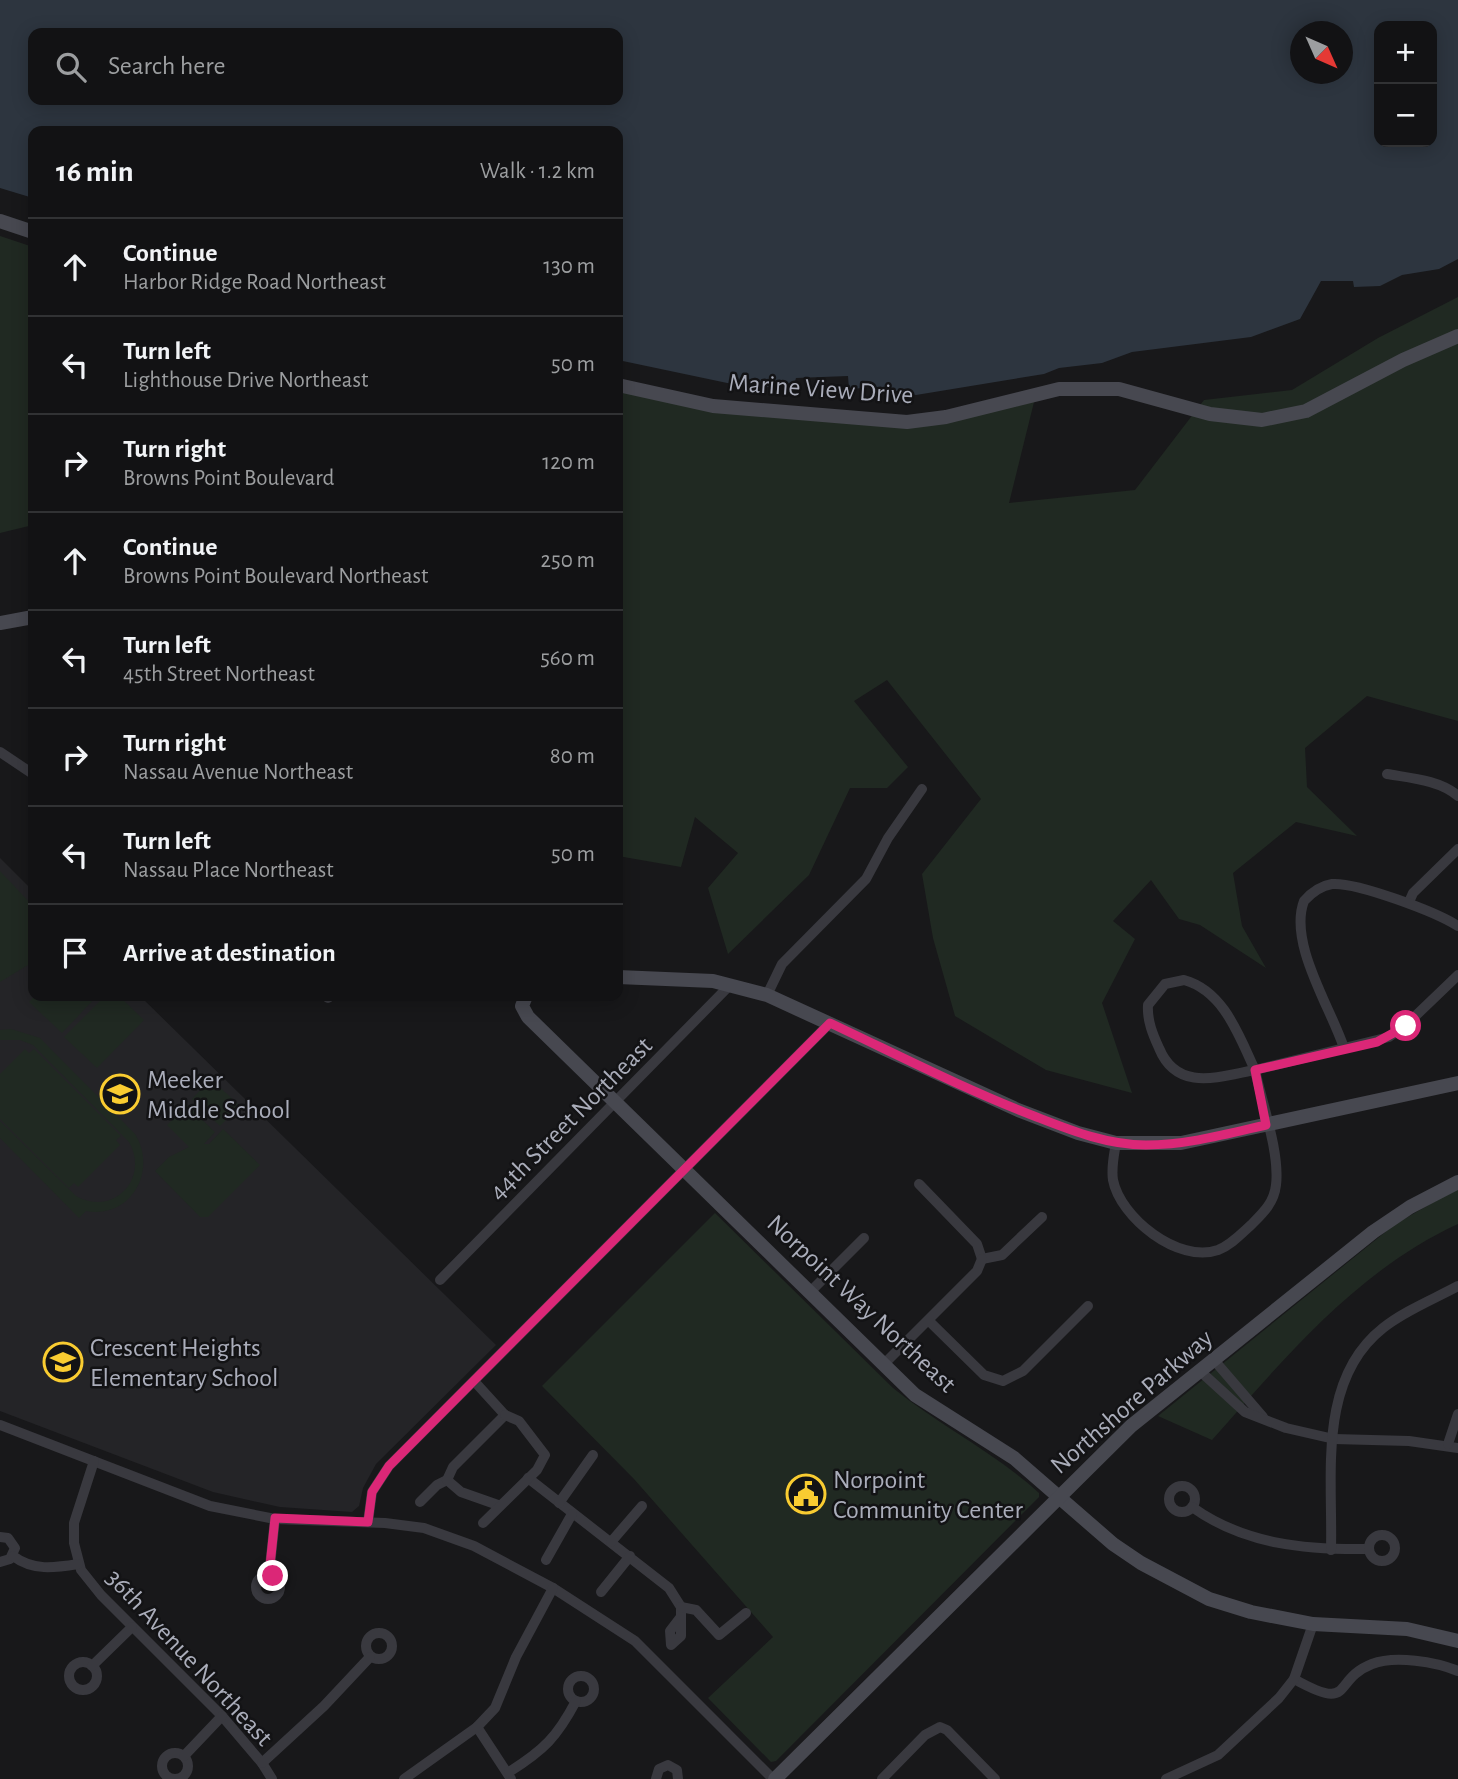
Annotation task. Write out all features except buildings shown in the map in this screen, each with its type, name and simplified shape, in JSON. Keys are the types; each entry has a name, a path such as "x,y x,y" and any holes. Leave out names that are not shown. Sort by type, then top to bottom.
{"street":[{"path":"0,221 28,230"},
{"name":"Marine View Drive","path":"623,386 713,406 907,422 946,417 1059,389 1119,389 1210,414 1262,420 1306,411 1403,360 1458,336"},
{"path":"0,623 28,618"},
{"path":"0,752 28,771"},
{"path":"1387,774 1422,780 1447,788 1458,796"},
{"path":"767,995 782,964 866,879 888,838 922,789"},
{"path":"1409,902 1413,893 1458,849"},
{"path":"1344,1048 1310,965 1303,932 1302,905 1312,891 1334,884 1409,902 1458,926"},
{"path":"1116,1143 1113,1179 1126,1205 1152,1233 1168,1245 1184,1252 1205,1253 1234,1241 1267,1209 1273,1197 1276,1173 1255,1070 1235,1027 1210,993 1184,980 1168,982 1158,990 1148,1006 1149,1018 1163,1057 1178,1074 1200,1080 1255,1070 1377,1042 1393,1035 1458,975"},
{"path":"623,977 695,979 767,995 943,1078 1018,1110 1078,1133 1116,1143 1181,1143 1458,1083"},
{"name":"44th Street Northeast","path":"440,1280 730,985"},
{"name":"Norpoint Way Northeast","path":"524,1001 522,1006 528,1017 915,1395 1014,1458 1113,1544 1188,1590 1251,1612 1313,1624 1407,1629 1458,1640"},
{"path":"368,1522 372,1492 389,1466 830,1023"},
{"name":"Northshore Parkway","path":"774,1779 1131,1426 1373,1232 1410,1206 1458,1182"},
{"path":"884,1364 978,1271 982,1259 977,1244 919,1184"},
{"path":"982,1259 1002,1255 1042,1217"},
{"path":"810,1292 864,1238"},
{"path":"1331,1550 1333,1418 1339,1389 1358,1353 1384,1326 1458,1286"},
{"path":"929,1321 984,1375 996,1380 1011,1379 1023,1371 1088,1306"},
{"path":"1214,1360 1263,1417"},
{"path":"1200,1370 1245,1412 1286,1428 1334,1439 1453,1446 1458,1414"},
{"path":"474,1381 505,1415 516,1418 544,1450 543,1461 483,1523"},
{"path":"420,1503 437,1485 447,1480 453,1467 505,1415"},
{"path":"0,1425 210,1506 275,1518 368,1522 424,1528 456,1538 553,1588 622,1631 657,1660 774,1779"},
{"path":"559,1503 593,1455"},
{"path":"13,1556 26,1564 47,1569 78,1564 74,1523 94,1461"},
{"path":"528,1478 661,1580 681,1607 680,1618 670,1631 671,1645 657,1660"},
{"path":"447,1480 461,1492 498,1505"},
{"path":"611,1542 642,1506"},
{"path":"1192,1507 1223,1526 1254,1538 1298,1548 1369,1549"},
{"path":"546,1560 572,1514"},
{"path":"269,1575 275,1518"},
{"path":"0,1536 12,1540 15,1548 13,1556"},
{"path":"0,1562 13,1556"},
{"path":"601,1592 630,1556"},
{"name":"36th Avenue Northeast","path":"78,1564 93,1587 222,1716 262,1763 272,1779"},
{"path":"404,1779 477,1727 495,1708 516,1657 553,1588"},
{"path":"681,1607 696,1610 719,1635 746,1614"},
{"path":"1166,1779 1210,1760 1229,1747 1294,1679 1313,1624"},
{"path":"92,1666 132,1627"},
{"path":"262,1763 324,1706 370,1657"},
{"path":"1294,1679 1319,1692 1330,1694 1344,1689 1363,1669 1381,1662 1431,1664 1458,1671"},
{"path":"477,1727 510,1776 552,1741 576,1701"},
{"path":"184,1756 222,1716"},
{"path":"882,1779 925,1735 940,1727 947,1730 995,1779"},
{"path":"656,1779 659,1769 668,1765 677,1770 678,1779"}],"shaded area":[{"path":"0,0 1458,0 1458,259 1439,269 1402,275 1380,286 1354,287 1353,281 1321,281 1300,319 1251,337 1132,352 1102,363 1059,368 1044,374 916,395 878,387 849,389 848,376 796,378 794,385 751,388 623,361 623,126 28,126 28,196 0,188"},
{"path":"0,236 28,245 28,526 0,533"},
{"path":"1458,297 1458,721 1367,696 1305,748 1307,787 1357,836 1296,822 1233,873 1242,926 1266,968 1200,925 1179,919 1151,880 1113,921 1135,939 1102,1003 1132,1093 1046,1070 955,1016 933,938 922,874 981,799 887,680 854,701 908,767 887,788 850,788 809,875 728,954 708,888 738,853 695,817 681,867 623,857 623,391 784,410 945,417 1036,394 1009,503 1135,490 1204,400 1292,390 1378,338"},
{"name":"Meeker Middle School","path":"0,858 28,886 28,1001 145,1001 496,1345 376,1464 363,1488 359,1506 352,1512 280,1507 213,1492 0,1411"},
{"path":"0,871 28,901 28,965 0,982"},
{"path":"30,1001 92,1001 62,1033"},
{"path":"100,1001 124,1001 144,1020 97,1068 64,1037"},
{"path":"11,1029 40,1038 135,1134 141,1148 141,1177 136,1189 116,1208 102,1212 86,1211 79,1218 0,1138 0,1121 76,1196 90,1201 103,1202 115,1198 131,1181 135,1169 129,1142 33,1045 20,1040 0,1040 0,1030"},
{"path":"25,1049 29,1053 34,1049 121,1136 116,1140 120,1145 78,1187 74,1183 69,1188 0,1119 0,1074"},
{"path":"211,1079 240,1106 220,1126 192,1099"},
{"path":"187,1105 215,1132 204,1144 209,1144 223,1129 260,1165 208,1217 200,1217 155,1171 169,1157 189,1147 167,1125"},
{"path":"1458,1188 1458,1224 1421,1243 1355,1291 1295,1348 1212,1440 1158,1416 1394,1225"},
{"path":"715,1213 893,1388 1004,1465 1039,1493 1039,1497 776,1761 771,1762 708,1698 773,1637 634,1479 542,1386"}],"place":[{"name":"Meeker Middle School","path":"120,1094"},
{"name":"Crescent Heights Elementary School","path":"63,1362"},
{"name":"Norpoint Community Center","path":"806,1494"}],"route":[{"path":"273,1576 269,1575 275,1518 368,1522 372,1492 389,1466 830,1023 943,1078 1018,1110 1078,1133 1116,1143 1145,1145 1181,1143 1266,1125 1255,1070 1377,1042 1406,1026"}]}
